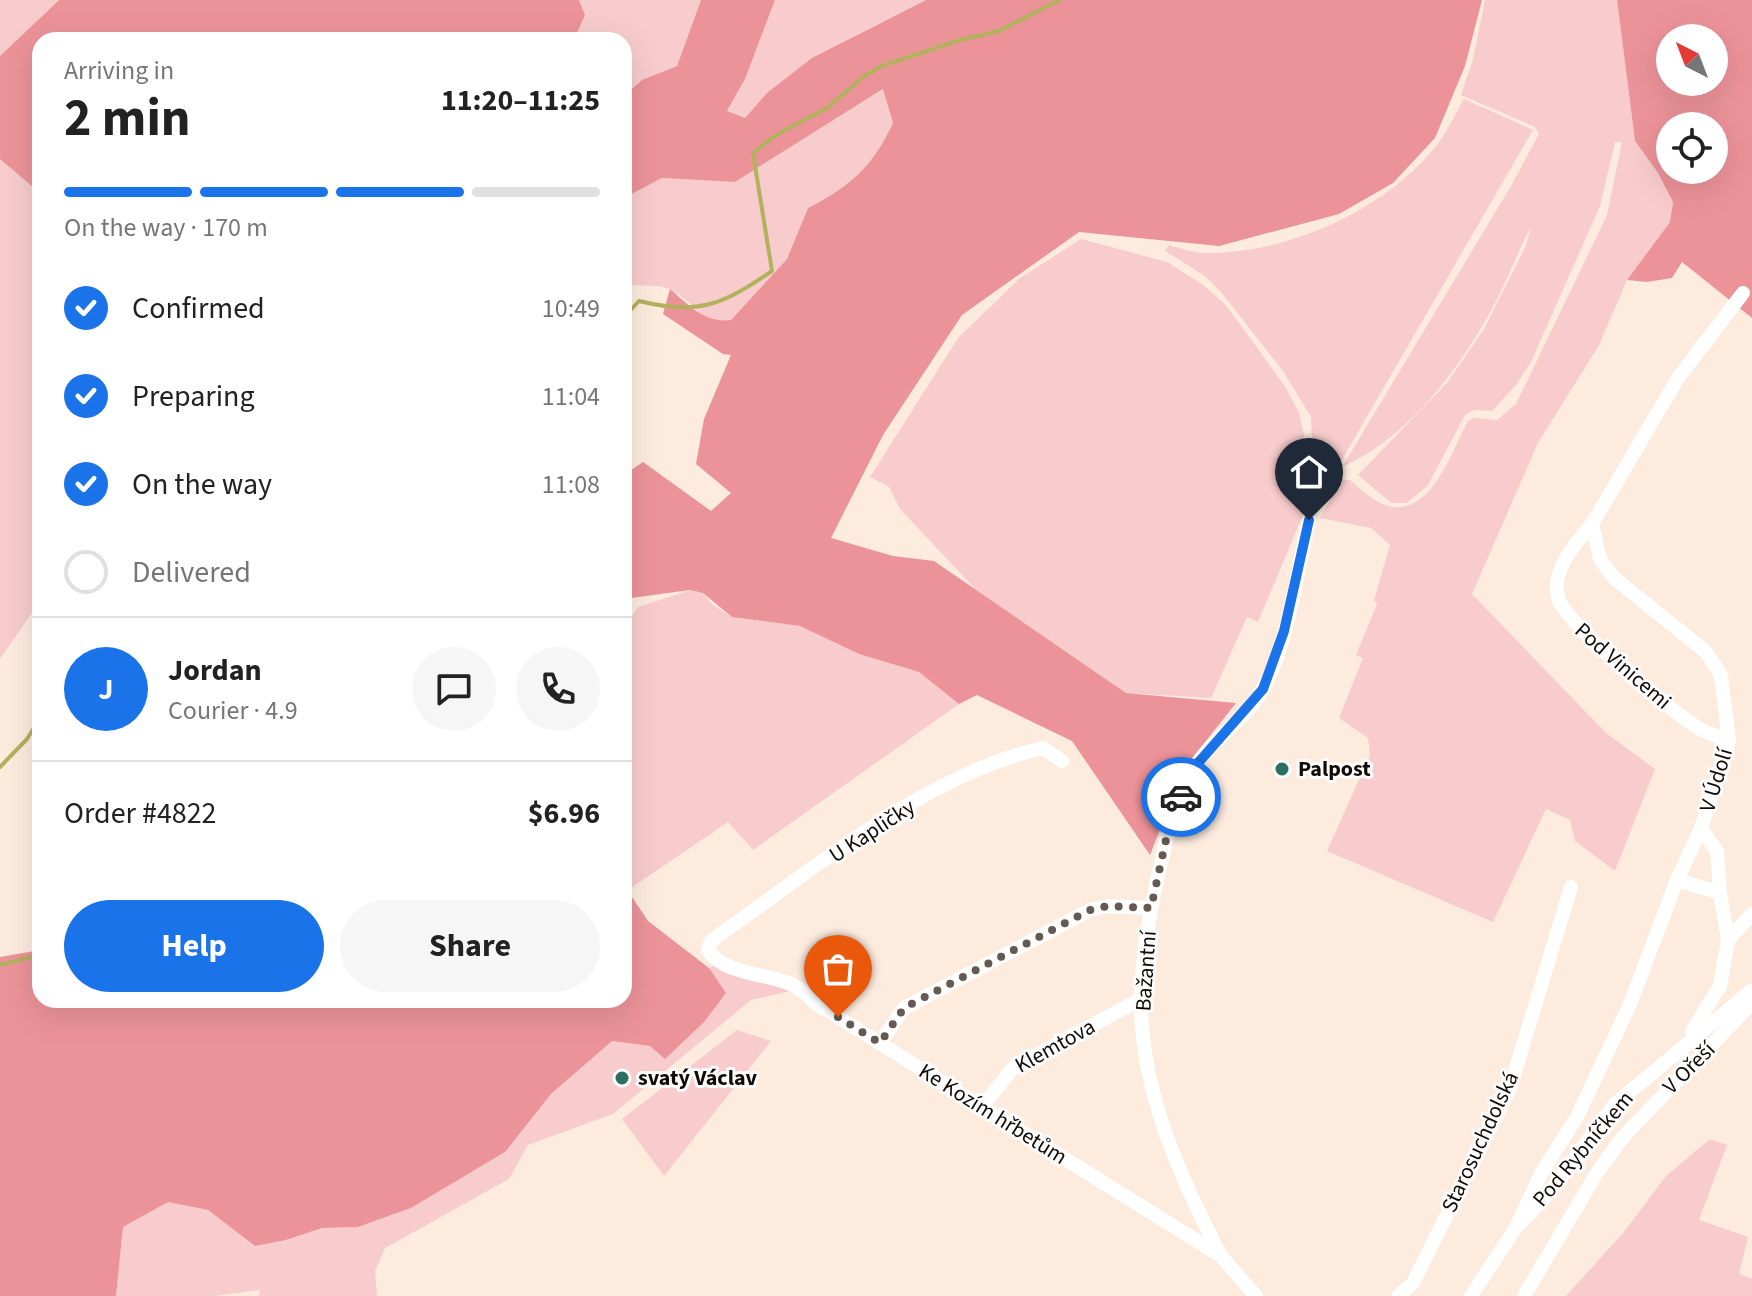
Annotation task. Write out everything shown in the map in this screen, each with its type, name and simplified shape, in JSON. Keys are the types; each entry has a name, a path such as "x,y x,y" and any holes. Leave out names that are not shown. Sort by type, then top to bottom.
{"street":[{"path":"1592,524 1678,378 1743,293"},
{"name":"Bažantní","path":"1221,1256 1180,1173 1151,1078 1141,999 1151,908 1169,826 1188,777 1263,689 1284,631 1309,520"},
{"name":"V Údolí","path":"1515,1229 1542,1172 1577,1117 1607,1046 1630,1004 1677,880 1701,828 1729,741 1721,675 1715,663 1706,652 1614,578 1600,559 1592,524"},
{"name":"Pod Vinicemi","path":"1592,524 1572,547 1558,574 1558,599 1570,620 1667,707 1702,730 1729,741"},
{"name":"U Kapličky","path":"714,959 708,950 711,941 882,823 949,783 982,768 1043,748 1062,761"},
{"path":"1677,1051 1704,1016 1720,986 1728,940 1717,852 1701,828"},
{"path":"1677,880 1720,893"},
{"name":"Starosuchdolská","path":"1398,1296 1413,1283 1510,1088 1571,887"},
{"path":"880,1043 904,1008 1090,910 1107,906 1151,908"},
{"path":"1728,940 1752,914"},
{"name":"Ke Kozím hřbetům","path":"714,959 744,972 792,984 817,1004 981,1108 1221,1256 1256,1296"},
{"name":"Pod Rybníčkem","path":"1471,1296 1515,1229 1550,1192 1615,1104 1752,990"},
{"name":"Klemtova","path":"981,1108 1014,1067 1141,999"},
{"name":"V Ořeší","path":"1524,1296 1598,1171 1623,1137 1752,1003"}],"shaded area":[{"path":"0,0 59,0 0,56"},
{"path":"59,0 579,0 585,15 578,32 32,32 32,186 0,159 0,56"},
{"path":"579,0 701,0 677,66 642,80 632,89 632,32 578,32 585,15"},
{"path":"701,0 775,0 745,79 727,111 745,118 767,93 812,58 926,0 1482,0 1465,66 1435,138 1393,183 1339,214 1219,246 1079,232 962,315 883,435 831,538 893,556 934,561 1126,693 1236,703 1183,770 1150,855 1072,741 977,695 959,704 919,672 859,654 800,626 732,617 703,593 690,590 632,598 632,470 643,462 711,511 731,493 696,464 704,419 731,355 723,354 663,314 670,289 705,316 731,320 787,259 808,208 849,183 869,163 893,123 883,89 735,182 662,178 632,194 632,89 642,80 677,66"},
{"path":"775,0 926,0 830,50 785,80 745,118 727,112 745,79"},
{"path":"1485,0 1617,0 1635,141 1656,170 1656,184 1664,184 1673,202 1670,222 1627,280 1599,345 1538,443 1472,594 1606,733 1655,769 1615,871 1575,841 1570,820 1546,809 1493,922 1327,851 1370,755 1368,738 1339,718 1363,658 1356,655 1377,604 1374,600 1390,545 1371,528 1320,518 1341,480 1350,480 1387,506 1407,506 1419,500 1440,477 1468,421 1474,418 1497,420 1516,404 1607,215 1622,142 1615,142 1600,206 1531,362 1516,385 1492,411 1475,410 1465,415 1428,485 1407,503 1391,503 1358,475 1447,383 1484,329 1525,248 1531,227 1494,305 1449,376 1390,438 1342,467 1539,134 1535,127 1461,95 1473,59"},
{"path":"1617,0 1752,0 1752,318 1682,262 1672,278 1647,282 1627,280 1670,222 1673,202 1664,184 1728,184 1728,112 1656,112 1656,170 1635,141"},
{"path":"884,89 893,123 877,151 849,183 808,208 787,259 731,320 703,315 666,288 632,285 632,194 662,178 735,182"},
{"path":"1464,99 1533,130 1336,470 1313,463 1311,417 1283,371 1220,291 1205,276 1165,251 1169,245 1200,253 1268,246 1300,237 1362,209 1415,169 1440,141"},
{"path":"0,159 32,186 32,613 0,659"},
{"path":"1081,239 1167,262 1203,285 1224,303 1245,331 1286,388 1299,413 1306,444 1305,510 1258,622 1247,617 1211,698 1126,693 978,592 900,509 889,487 870,477 958,338 1020,278"},
{"path":"690,590 703,593 713,605 732,617 800,626 859,654 919,672 959,704 753,850 728,822 632,887 632,616 638,607"},
{"path":"632,897 648,921 709,968 726,993 704,1022 665,1059 650,1046 612,1041 551,1094 505,1152 411,1208 358,1227 322,1228 255,1246 208,1210 168,1202 123,1227 116,1296 0,1296 0,957 32,951 32,1008 632,1008"},
{"path":"717,964 790,991 751,1000 613,1114 528,1145 509,1179 385,1248 375,1271 377,1296 259,1296 260,1290 214,1296 116,1296 123,1227 168,1202 208,1210 255,1246 322,1228 358,1227 411,1208 505,1152 551,1094 612,1041 650,1046 666,1058 726,994 709,968"},
{"path":"737,1030 771,1041 664,1176 622,1119"},
{"path":"1710,1139 1727,1145 1699,1220 1748,1237 1739,1274 1752,1279 1752,1296 1566,1296 1624,1232 1666,1176"}],"waterway":[{"path":"632,308 639,301 679,307 710,304 739,292 772,271 753,153 776,135 827,108 863,77 882,66 960,40 999,31 1060,0"},
{"path":"0,767 32,731"},
{"path":"0,965 32,957"}],"way so far":[{"path":"838,1017 880,1043 904,1008 1090,910 1107,906 1151,908 1169,826 1181,797"}],"place":[{"name":"Palpost","path":"1282,769"},
{"name":"svatý Václav","path":"622,1078"}],"route":[{"path":"1181,797 1188,777 1198,763 1263,689 1284,631 1309,520"}]}
